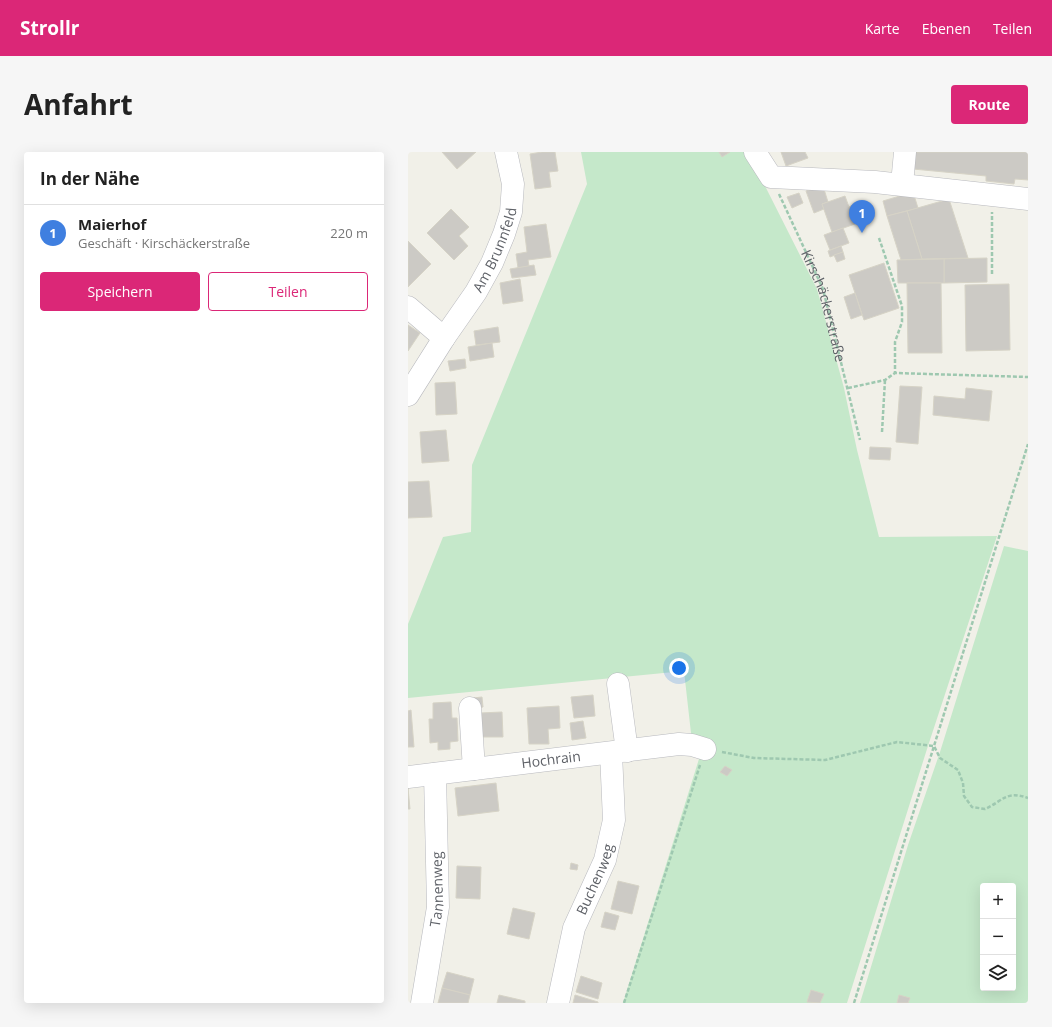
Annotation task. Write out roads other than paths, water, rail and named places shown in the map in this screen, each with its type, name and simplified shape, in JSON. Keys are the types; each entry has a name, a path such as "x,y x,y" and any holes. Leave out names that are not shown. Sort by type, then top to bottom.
{"street":[{"name":"Am Brunnfeld","path":"408,395 444,338 476,292 492,263 504,234 511,212 513,184 506,152"},
{"path":"755,152 771,177 902,184 1028,199"},
{"path":"902,184 905,152"},
{"path":"408,307 444,338"},
{"path":"618,684 619,752"},
{"path":"470,708 474,770"},
{"name":"Hochrain","path":"408,777 679,744 692,745 705,749"},
{"name":"Buchenweg","path":"558,1003 574,928 605,860 614,820 619,752"},
{"name":"Tannenweg","path":"422,1003 438,907 435,774"}],"place":[{"name":"Maierhof","path":"862,233"}]}
